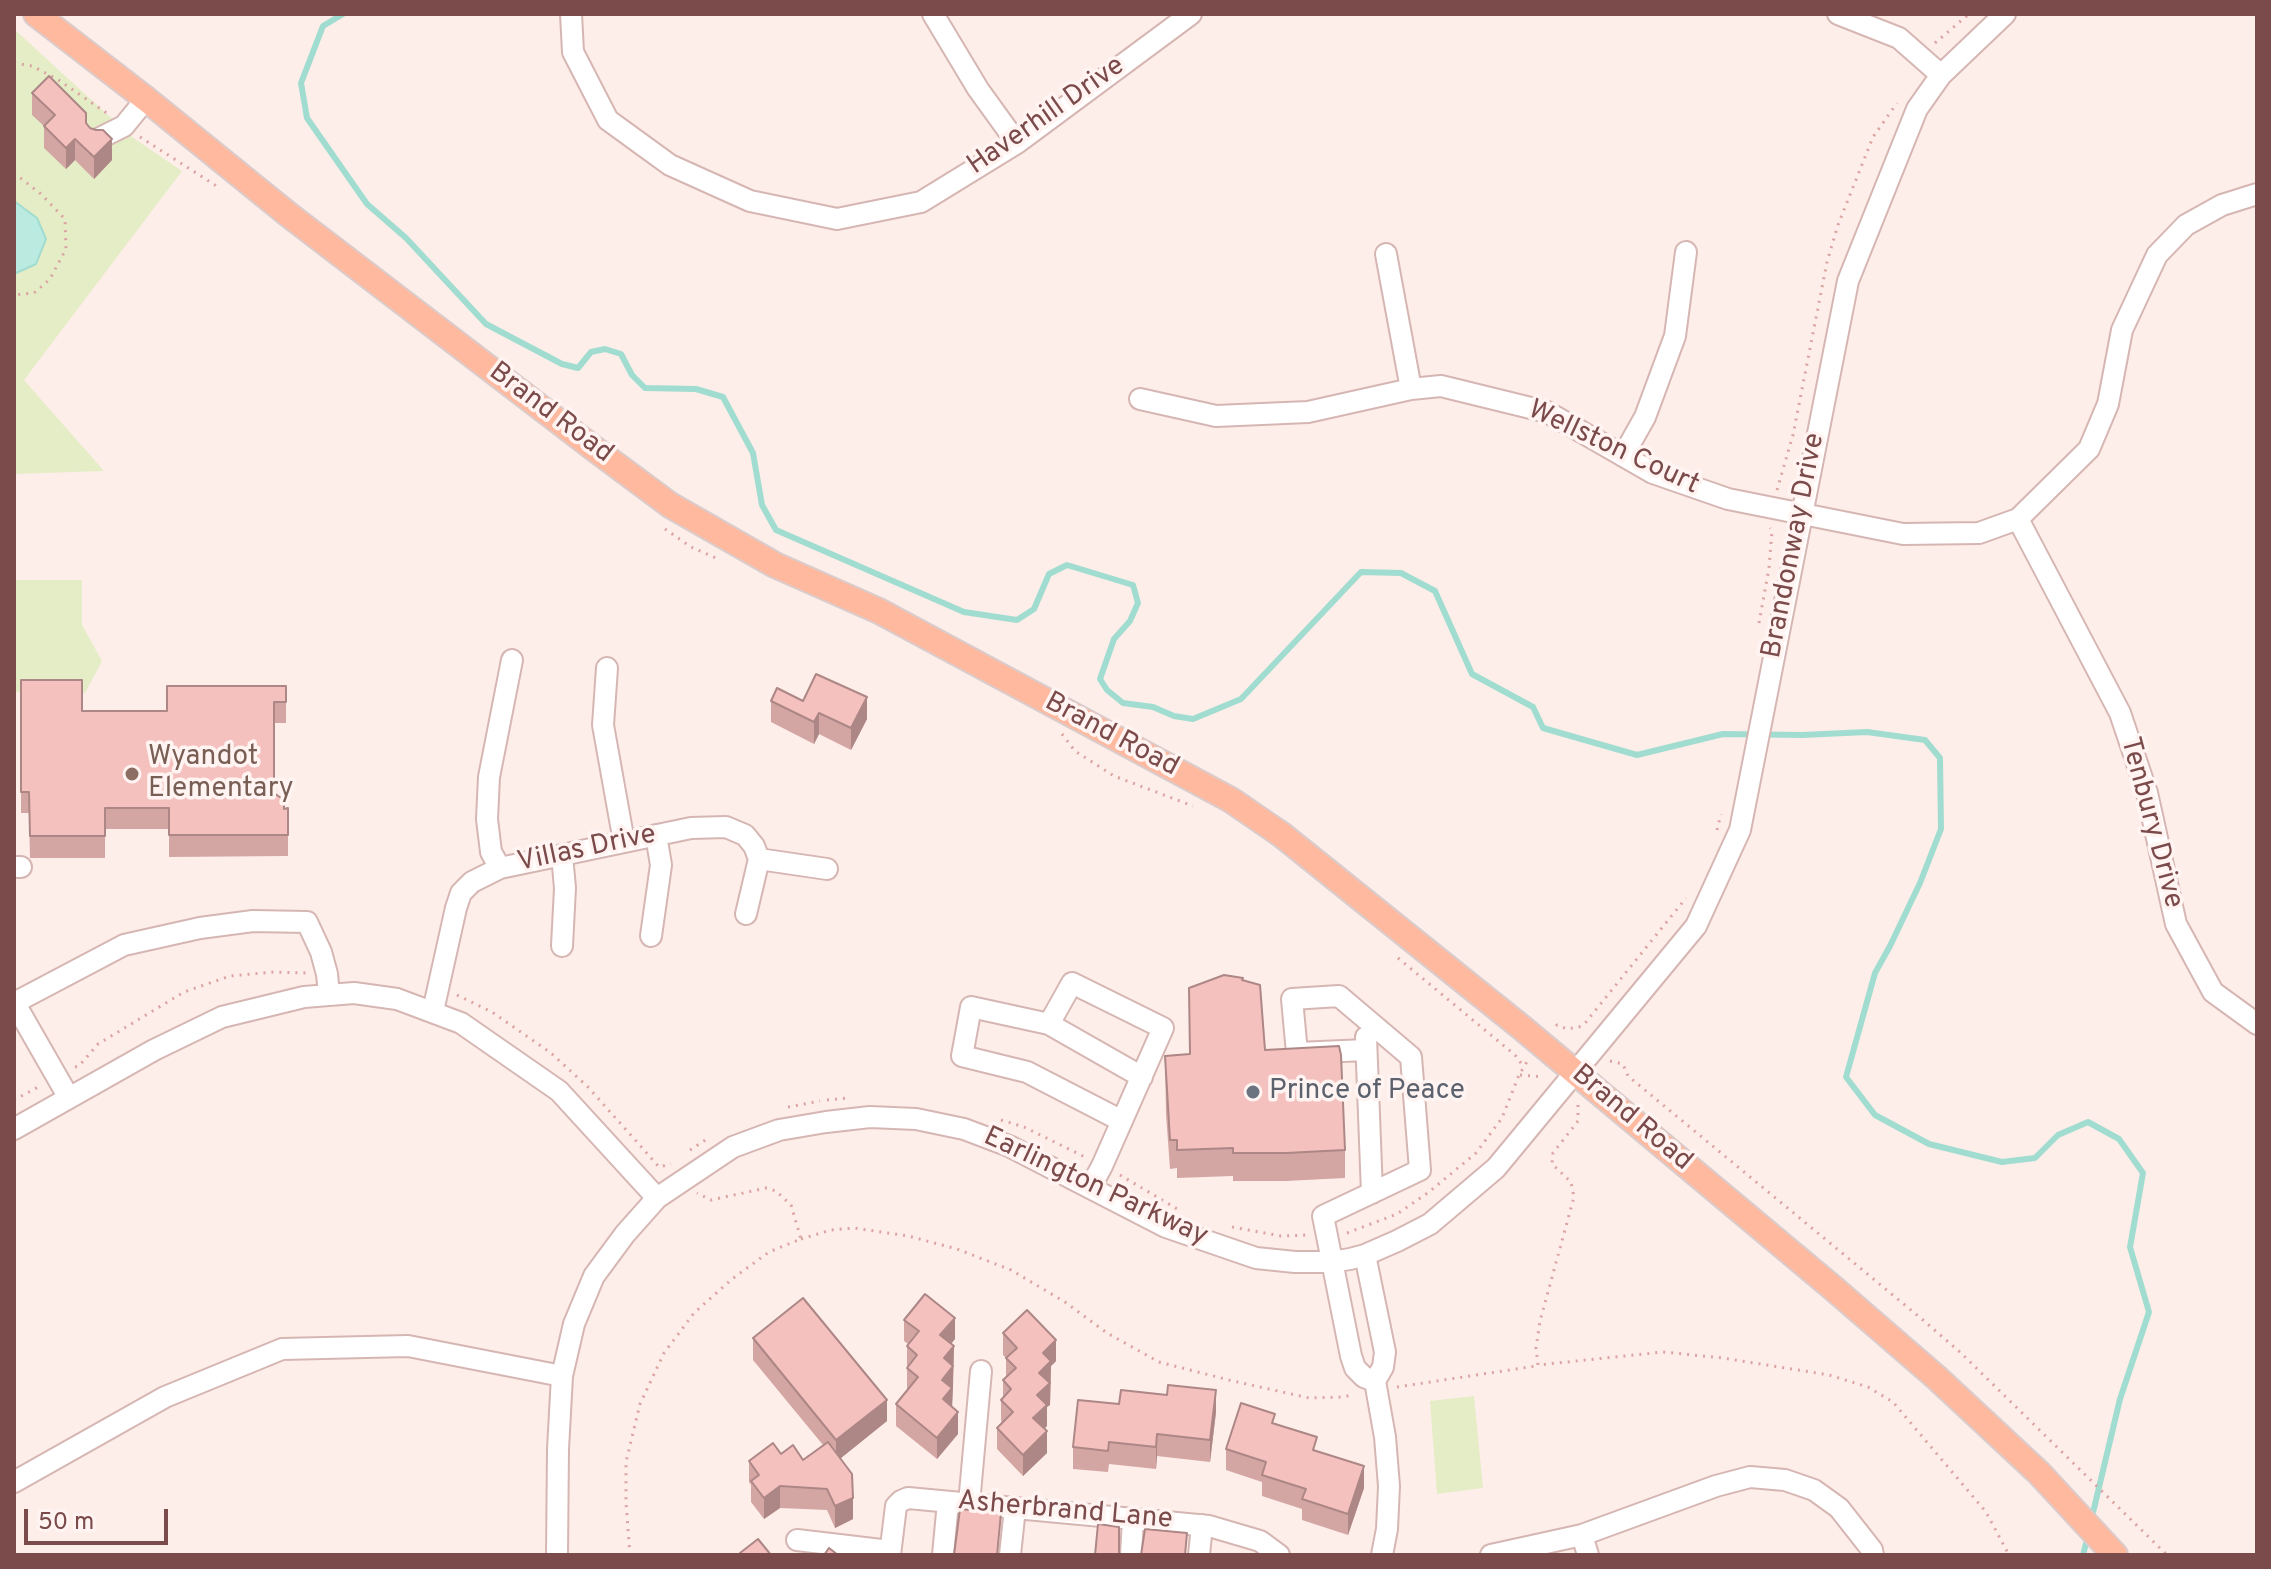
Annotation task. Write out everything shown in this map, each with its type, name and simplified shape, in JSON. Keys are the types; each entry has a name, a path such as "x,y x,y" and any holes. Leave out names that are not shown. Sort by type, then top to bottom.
{"main road":[{"name":"Brand Road","path":"36,14 289,215 670,505 775,565 879,611 1231,800 1282,835 1541,1044 1845,1298 1937,1378 2062,1497 2115,1555"}],"street":[{"name":"Haverhill Drive","path":"571,14 573,52 608,120 670,165 750,201 837,219 921,202 1017,143 1191,14"},
{"path":"933,14 978,89 1017,143"},
{"path":"1838,14 1899,38 1941,75"},
{"name":"Brandonway Drive","path":"1575,1073 1696,926 1740,830 1848,281 1917,109 1941,75 2005,14"},
{"path":"98,139 124,126 146,99"},
{"path":"2018,519 2089,449 2108,404 2122,330 2157,255 2186,225 2222,205 2257,194"},
{"path":"1623,456 1645,417 1675,336 1686,252"},
{"path":"1386,254 1411,389"},
{"name":"Wellston Court","path":"1140,399 1216,416 1292,413 1441,386 1547,412 1653,473 1728,499 1903,534 1979,533 2018,519"},
{"name":"Tenbury Drive","path":"2018,519 2120,713 2147,793 2176,924 2213,992 2257,1024"},
{"path":"500,868 491,852 487,819 489,777 512,660"},
{"path":"607,668 603,725 624,842"},
{"name":"Villas Drive","path":"433,1011 461,893 472,882 500,868 691,828 726,827 745,835 759,859"},
{"path":"651,936 661,865 656,835"},
{"path":"562,855 565,888 562,946"},
{"path":"746,914 759,859 827,869"},
{"path":"69,1098 14,1002 124,945 200,928 253,921 307,922 321,952 328,985"},
{"path":"1049,1024 1072,983 1163,1028 1090,1188"},
{"path":"14,1129 154,1050 222,1017 304,997 328,985 354,993 397,999 461,1023 559,1091 657,1198"},
{"path":"1366,1050 1297,1053 1292,999 1339,996 1411,1057 1420,1170 1323,1216 1355,1368 1376,1386"},
{"path":"1122,1121 1027,1072 962,1056 971,1007 1049,1024 1142,1077"},
{"path":"1365,1018 1372,1193"},
{"name":"Earlington Parkway","path":"557,1555 562,1376 574,1324 594,1276 657,1198 733,1147 779,1130 826,1122 870,1117 916,1119 964,1129 1009,1146 1166,1227 1256,1258 1331,1262 1365,1255 1430,1224 1496,1168 1575,1073"},
{"path":"1365,1255 1385,1352 1376,1386 1389,1486 1387,1555"},
{"path":"14,1482 165,1397 282,1349 408,1346 562,1376"},
{"path":"969,1504 981,1371"},
{"path":"1491,1555 1585,1545 1716,1486 1750,1477 1785,1480 1814,1490 1839,1508 1873,1555"},
{"name":"Asherbrand Lane","path":"890,1553 896,1506 908,1498 1202,1525 1260,1541 1279,1555"},
{"path":"943,1555 948,1502"},
{"path":"1010,1555 1015,1508"},
{"path":"1131,1555 1133,1519"},
{"path":"1199,1555 1202,1525"},
{"path":"797,1540 890,1553"}],"path":[{"path":"14,173 41,194 65,219 66,249 50,279 34,293 14,295"},
{"path":"1714,839 1721,814"},
{"path":"1221,1224 1281,1236 1344,1234 1397,1214 1429,1192 1476,1153 1502,1118 1519,1075 1557,1025 1567,1029 1579,1027 1689,894"},
{"path":"14,1100 56,1075 79,1066 98,1044 184,992 230,976 273,972 328,985"},
{"path":"438,989 492,1012 551,1053 589,1088 659,1167 675,1163 698,1194 711,1200 766,1188 776,1191 791,1205 801,1239"},
{"path":"1579,1027 1580,1036 1594,1050 1612,1062 1623,1064 1628,1076 1923,1320 2167,1555"},
{"path":"782,1109 853,1098"},
{"path":"1538,1365 1536,1348 1540,1321 1574,1197 1571,1182 1552,1164 1553,1153 1578,1121 1579,1106"},
{"path":"998,1119 1024,1127 1138,1184 1186,1214"},
{"path":"687,1153 711,1137"},
{"path":"630,1555 626,1462 640,1404 664,1353 694,1313 769,1252 831,1230 854,1228 908,1236 957,1249 1011,1270 1065,1302 1107,1333 1159,1362 1309,1398 1344,1397 1376,1386 1663,1352 1818,1373 1868,1387 1893,1402 1986,1512 2009,1555"}],"green space":[{"path":"14,29 132,137 182,171 24,380 104,471 14,474"},
{"path":"14,580 82,580 82,625 102,661 85,693 15,692 14,807"},
{"path":"1474,1396 1483,1488 1437,1494 1430,1401"}],"water":[{"path":"14,201 37,218 46,239 36,264 14,274"}],"building":[{"path":"49,76 86,113 86,123 90,128 103,130 112,139 94,157 75,139 66,148 44,126 55,115 32,93"},
{"path":"816,674 867,697 851,728 819,713 814,722 771,701 777,688 803,701"},
{"path":"21,680 82,680 82,711 167,711 167,686 286,686 286,702 274,702 274,793 284,800 284,809 288,808 288,835 169,835 169,808 105,808 105,836 30,836 29,792 21,792"},
{"name":"Prince of Peace","path":"1224,975 1260,985 1265,1050 1339,1046 1345,1150 1233,1153 1233,1148 1177,1150 1177,1140 1170,1140 1165,1056 1190,1054 1189,988"},
{"path":"925,1294 955,1318 940,1335 954,1346 944,1358 953,1366 942,1380 952,1388 943,1399 958,1412 937,1438 896,1404 918,1377 907,1368 917,1355 907,1346 919,1331 904,1320"},
{"path":"803,1298 887,1400 836,1440 753,1338"},
{"path":"1027,1310 1056,1340 1043,1353 1051,1361 1039,1373 1050,1383 1037,1395 1047,1405 1033,1418 1047,1431 1023,1455 997,1428 1013,1412 1001,1400 1011,1389 1003,1380 1016,1368 1006,1358 1017,1348 1003,1333"},
{"path":"1168,1385 1216,1390 1210,1440 1157,1434 1156,1447 1109,1442 1108,1451 1073,1447 1078,1400 1119,1404 1121,1390 1167,1395"},
{"path":"1241,1403 1275,1414 1272,1423 1317,1437 1313,1450 1364,1466 1348,1514 1302,1499 1306,1489 1262,1475 1266,1462 1226,1449"},
{"path":"828,1442 852,1474 853,1498 835,1506 827,1489 780,1486 764,1498 751,1481 759,1475 749,1461 773,1443 781,1454 793,1445 803,1460"},
{"path":"960,1509 1001,1513 997,1555 954,1555"},
{"path":"1098,1524 1119,1527 1121,1555 1095,1555"},
{"path":"1145,1529 1187,1533 1185,1555 1141,1555"},
{"path":"758,1539 771,1555 740,1553"},
{"path":"829,1548 838,1555 824,1555"}],"waterway":[{"path":"343,14 323,26 301,83 307,118 367,204 406,238 486,324 562,364 578,368 591,352 605,349 621,354 632,375 645,388 696,389 723,397 753,453 762,505 776,530 964,612 1017,620 1034,609 1049,574 1067,565 1133,585 1138,603 1130,621 1114,639 1100,679 1107,690 1123,703 1153,707 1174,716 1193,719 1241,699 1361,572 1401,573 1435,591 1472,674 1533,707 1543,728 1637,755 1723,734 1867,732 1925,740 1940,758 1941,829 1920,883 1875,973 1846,1077 1875,1115 1929,1144 2002,1162 2035,1158 2058,1135 2088,1122 2119,1139 2143,1173 2130,1247 2149,1312 2120,1399 2091,1521"},
{"path":"2083,1555 2088,1536"}],"place":[{"name":"Wyandot Elementary","path":"132,774"},
{"name":"Prince of Peace","path":"1253,1092"}]}
